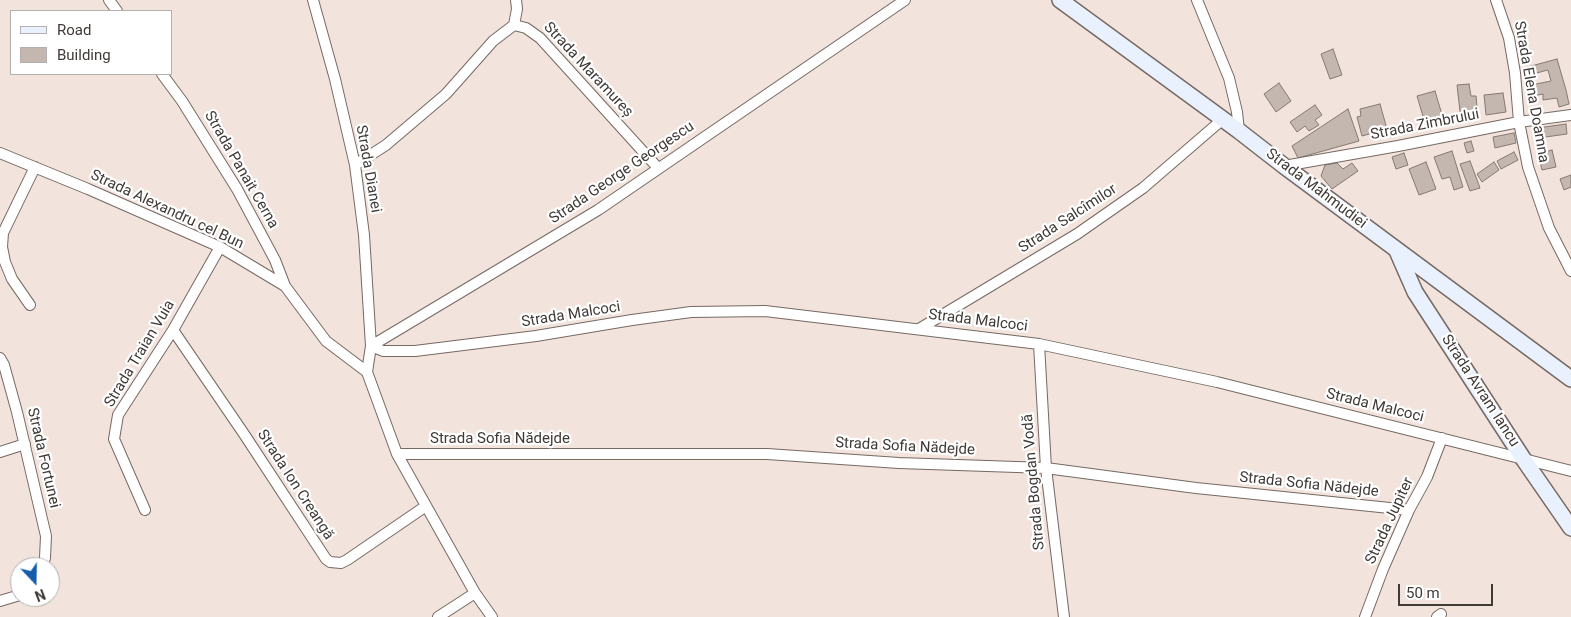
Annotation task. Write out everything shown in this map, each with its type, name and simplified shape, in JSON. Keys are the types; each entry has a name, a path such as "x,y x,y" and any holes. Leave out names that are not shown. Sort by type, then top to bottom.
{"main road":[{"name":"Strada Mahmudiei","path":"1060,0 1223,119 1571,379"},
{"name":"Strada Avram Iancu","path":"1397,250 1415,292 1524,460 1571,528"}],"street":[{"name":"Strada Dianei","path":"312,0 335,79 355,165 364,235 370,346"},
{"path":"355,165 386,145 446,94 493,41 514,25 517,9 516,0"},
{"name":"Strada George Georgescu","path":"370,346 598,210 906,0"},
{"path":"1197,0 1229,78 1237,112 1239,131"},
{"name":"Strada Elena Doamna","path":"1496,0 1509,38 1515,73 1519,122 1528,167 1549,228 1571,271"},
{"name":"Strada Maramureș","path":"514,25 526,28 540,38 658,168"},
{"name":"Strada Panait Cerna","path":"163,75 182,101 237,188 275,260 284,286"},
{"name":"Strada Zimbrului","path":"1284,166 1519,122 1571,115"},
{"name":"Strada Salcîmilor","path":"919,329 1077,234 1143,188 1223,119"},
{"name":"Strada Alexandru cel Bun","path":"0,153 220,247 284,286 326,342 367,372"},
{"path":"30,305 12,279 5,262 2,247 3,233 35,168"},
{"name":"Strada Traian Vuia","path":"145,510 114,439 118,415 173,330 220,247"},
{"name":"Strada Malcoci","path":"370,346 383,351 415,352 536,336 691,312 765,311 1039,344 1217,382 1571,471"},
{"name":"Strada Ion Creangă","path":"173,330 326,559 330,562 341,563 347,560 426,506"},
{"name":"Strada Bogdan Vodă","path":"1039,344 1046,468 1064,617"},
{"path":"370,346 367,372 397,454 476,593 492,617"},
{"name":"Strada Fortunei","path":"0,358 4,365 25,444 46,536 45,557"},
{"name":"Strada Jupiter","path":"1365,617 1383,569 1409,510 1427,477 1442,438"},
{"path":"0,452 25,444"},
{"name":"Strada Sofia Nădejde","path":"397,454 767,454 899,463 1046,468 1196,488 1409,510"},
{"path":"438,617 476,593"}],"building":[{"path":"1333,49 1342,75 1330,79 1321,54"},
{"path":"1557,59 1569,104 1559,107 1557,98 1543,100 1543,94 1529,97 1526,86 1551,81 1548,70 1525,76 1524,68"},
{"path":"1279,83 1291,101 1276,112 1264,94"},
{"path":"1469,84 1471,96 1476,96 1478,118 1461,120 1457,85"},
{"path":"1435,91 1443,118 1425,123 1417,96"},
{"path":"1503,93 1506,112 1486,115 1484,95"},
{"path":"1380,104 1387,129 1362,136 1357,117 1361,116 1360,109"},
{"path":"1315,105 1322,115 1315,120 1319,125 1309,131 1305,126 1297,132 1290,122"},
{"path":"1348,109 1359,141 1298,158 1292,146"},
{"path":"1566,124 1567,134 1538,138 1537,128"},
{"path":"1514,133 1516,143 1495,148 1493,137"},
{"path":"1471,141 1474,151 1467,153 1464,143"},
{"path":"1552,150 1556,167 1542,170 1538,154"},
{"path":"1452,151 1463,187 1454,190 1450,177 1442,179 1434,157"},
{"path":"1514,152 1518,160 1501,169 1497,161"},
{"path":"1404,153 1408,165 1396,169 1392,157"},
{"path":"1470,161 1480,188 1470,191 1460,164"},
{"path":"1426,162 1436,189 1419,195 1409,169"},
{"path":"1494,162 1499,170 1482,182 1477,174"},
{"path":"1337,163 1343,169 1352,163 1358,171 1332,189 1321,176 1325,165"},
{"path":"1571,175 1571,187 1564,190 1560,179"}]}
